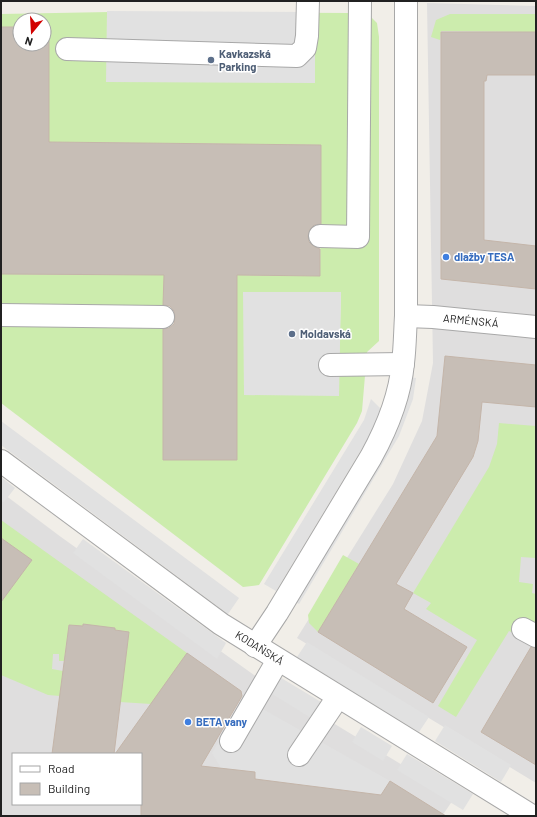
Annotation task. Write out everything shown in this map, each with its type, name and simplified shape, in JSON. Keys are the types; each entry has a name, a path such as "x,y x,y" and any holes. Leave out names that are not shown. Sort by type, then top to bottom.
{"street":[{"path":"67,49 297,56 305,48 307,36 308,1"},
{"path":"320,236 358,237 360,1"},
{"path":"255,646 289,593 371,457 383,435 398,394 403,364 406,316 406,1"},
{"path":"1,315 163,317"},
{"name":"ARMÉNSKÁ","path":"406,316 434,317 536,327"},
{"path":"330,365 403,364"},
{"name":"KODAŇSKÁ","path":"1,461 208,615 255,646 532,816"},
{"path":"231,740 278,660"},
{"path":"299,755 338,697"}],"shaded area":[{"path":"427,3 536,6 536,783 297,638 393,484 422,421 433,363"},
{"name":"Kavkazská Parking","path":"107,11 315,12 315,83 106,82"},
{"name":"Moldavská","path":"243,292 341,292 339,396 244,395"},
{"path":"409,377 416,378 413,399 399,436 299,604 292,600"},
{"path":"371,399 382,410 375,426 276,591 264,584 364,420"},
{"path":"1,421 239,598 228,614 1,445"},
{"path":"1,477 15,488 4,502 1,501"},
{"path":"1,492 61,537 254,675 455,797 442,816 1,816"},
{"path":"83,539 226,643 217,659 73,553"},
{"path":"307,642 429,717 419,732 297,657"},
{"path":"273,673 321,702 311,718 264,689"},
{"path":"245,699 390,781 379,800 255,779 255,772 221,768 212,753"},
{"path":"445,725 511,765 501,782 435,741"},
{"path":"361,727 392,746 383,761 352,742"},
{"path":"407,754 473,794 463,810 397,770"}],"green space":[{"path":"52,13 349,13 368,14 377,23 379,37 379,341 367,352 362,411 357,423 259,585 243,587 1,403 1,274 164,275 163,460 237,460 237,275 320,276 321,145 49,142 49,52 52,52","holes":["243,292 341,292 339,365"]},
{"path":"1,14 12,14 12,27 1,27"},
{"path":"450,14 536,14 536,32 441,31 440,40 431,37 436,20"},
{"path":"499,423 536,426 536,558 521,557 519,582 533,584 532,593 536,594 536,644 509,631 456,717 438,706 477,640 426,609 431,603 413,593 489,467 497,444"},
{"path":"1,520 187,653 151,704 120,702 129,632 115,630 114,628 83,624 83,626 69,625 64,661 59,661 59,654 53,654 52,669 63,671 60,696 48,695 1,675 1,602 31,560 1,538"},
{"path":"343,555 359,564 318,632 309,623 308,615"}],"building":[{"path":"1,27 12,27 12,52 49,52 49,142 321,145 321,224 314,225 310,229 308,236 309,242 313,246 320,249 320,276 237,275 237,460 163,460 163,329 169,328 174,324 175,317 174,311 170,306 163,305 164,275 1,274"},
{"path":"441,32 536,32 536,75 487,75 486,81 484,81 484,240 536,246 536,289 441,279"},
{"path":"445,356 536,365 536,407 482,402 478,441 473,457 396,584 413,593 404,609 467,647 433,703 318,632 437,436"},
{"path":"1,538 32,560 1,602"},
{"path":"83,624 115,628 115,630 129,632 114,753 52,753 69,625 83,626"},
{"path":"531,647 536,648 536,765 481,732"},
{"path":"187,653 241,691 242,696 201,766 255,772 255,779 381,795 390,781 446,816 141,816 142,753 116,753"}],"place":[{"name":"Kavkazská Parking","path":"211,60"},
{"name":"dlažby TESA","path":"446,257"},
{"name":"Moldavská","path":"292,334"},
{"name":"BETA vany","path":"188,722"}]}
